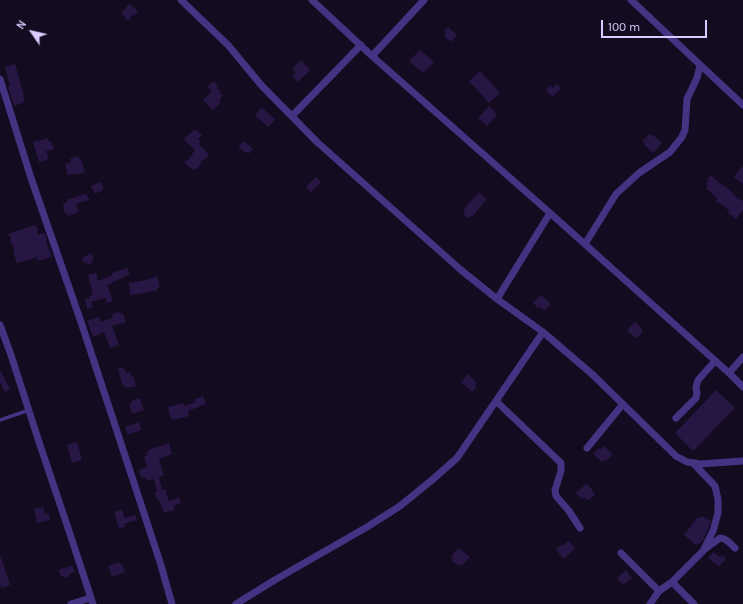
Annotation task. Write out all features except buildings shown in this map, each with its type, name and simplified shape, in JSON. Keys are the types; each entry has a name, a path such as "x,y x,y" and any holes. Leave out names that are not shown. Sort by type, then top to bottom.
{"street":[{"path":"182,0 228,45 262,86 322,147 461,270 497,299 543,332 593,375 676,456 687,462 700,464 743,461"},
{"path":"312,0 372,56 729,372 743,387"},
{"path":"372,56 424,0"},
{"path":"631,0 743,105"},
{"path":"292,116 361,46"},
{"path":"585,244 616,194 639,173 670,152 682,137 685,130 687,98 697,78 700,65"},
{"path":"0,80 31,178 81,322 160,562 172,604"},
{"path":"497,299 550,213"},
{"path":"0,325 70,531 91,601 71,604"},
{"path":"236,604 400,506 457,458 543,332"},
{"path":"729,372 743,357"},
{"path":"676,418 696,398 696,387 698,380 715,361"},
{"path":"496,400 561,463 561,471 555,490 556,496 580,528"},
{"path":"587,448 623,404"},
{"path":"693,463 714,486 718,500 718,513 713,531 703,551"},
{"path":"650,604 659,591 672,582 703,551 720,538 725,538 735,548"},
{"path":"621,553 659,591"},
{"path":"672,582 694,604"}],"lane":[{"path":"0,420 29,410"}]}
